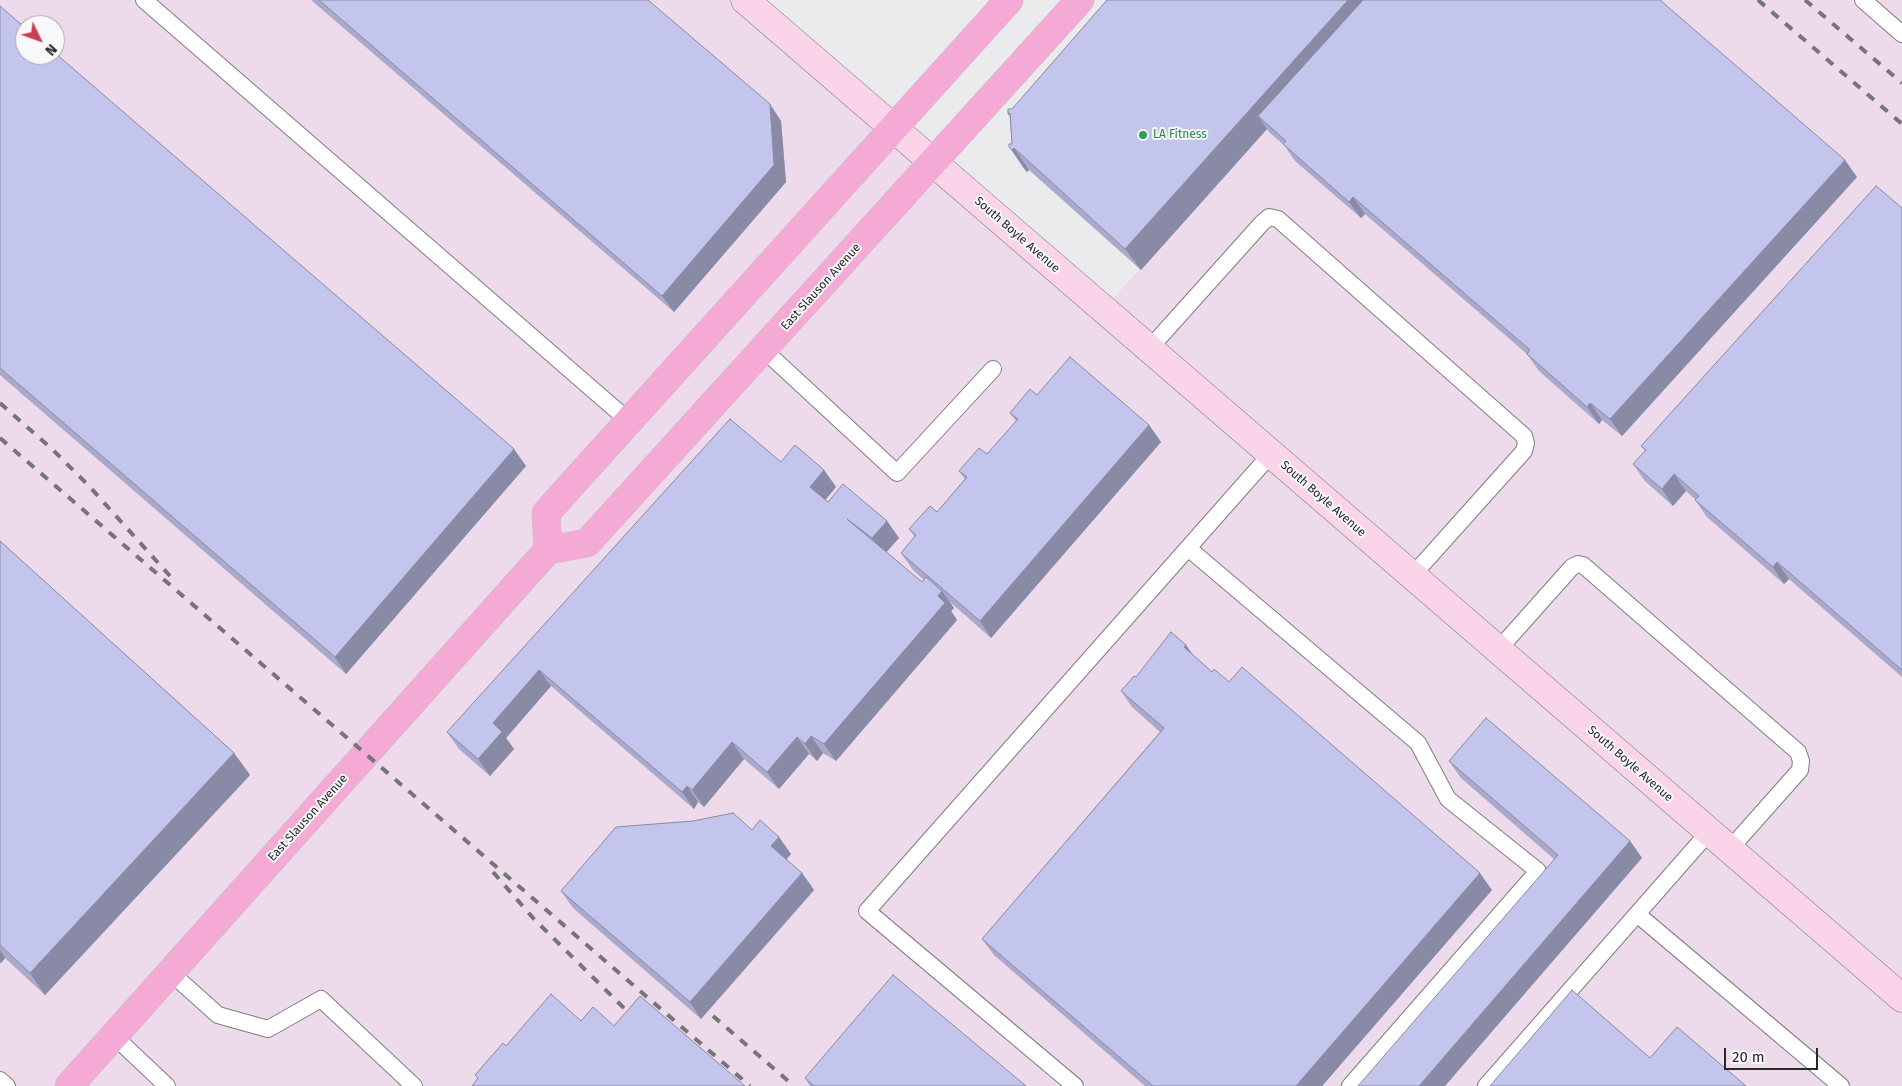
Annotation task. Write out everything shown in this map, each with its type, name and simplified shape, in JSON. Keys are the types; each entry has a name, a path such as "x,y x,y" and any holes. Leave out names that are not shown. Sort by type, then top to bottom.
{"main road":[{"name":"South Boyle Avenue","path":"745,0 1902,998"},
{"path":"548,550 546,513 895,129 1009,0"},
{"name":"East Slauson Avenue","path":"69,1086 548,550 587,544 1080,0"}],"lane":[{"path":"144,0 630,422"},
{"path":"1864,0 1902,34"},
{"path":"1149,349 1262,223 1269,217 1278,219 1524,436 1526,443 1524,451 1412,576"},
{"path":"764,350 897,473 993,369"},
{"path":"1075,1086 867,911 1271,454"},
{"path":"1188,548 1418,743 1448,799 1538,871 1350,1086"},
{"path":"1498,650 1572,567 1578,564 1591,572 1798,752 1801,762 1800,770 1729,850"},
{"path":"1486,1086 1709,832"},
{"path":"1637,914 1841,1086"},
{"path":"170,972 218,1015 268,1029 320,999 414,1086"},
{"path":"114,1036 166,1086"},
{"path":"0,1080 7,1086"}],"shaded area":[{"path":"0,0 735,0 1101,312 1382,0 1902,0 1902,1086 0,1086"}],"building":[{"path":"319,0 648,0 770,104 774,165 662,296"},
{"name":"LA Fitness","path":"1107,0 1348,0 1125,249 1014,148 1012,150 1009,147 1009,144 1012,144 1010,113 1008,114 1008,109 1012,109"},
{"path":"1363,0 1660,0 1845,160 1610,419 1590,403 1587,407 1527,354 1530,350 1353,197 1349,202 1283,144 1286,141 1258,116"},
{"path":"0,6 15,19 15,65 65,65 65,62 514,449 335,657 0,368"},
{"path":"1876,186 1902,208 1902,670 1777,562 1773,567 1695,500 1699,496 1674,474 1662,489 1633,464 1646,450 1641,446"},
{"path":"1070,357 1149,425 980,621 901,553 916,535 909,529 930,506 937,512 967,477 959,471 979,448 987,454 1018,419 1010,413 1030,389 1037,395"},
{"path":"730,419 781,462 795,445 824,470 810,487 828,502 843,484 887,521 872,538 847,519 922,582 926,577 942,591 938,596 945,603 824,744 811,736 805,744 797,737 767,772 732,742 692,790 687,786 682,792 539,670 493,723 502,732 478,759 447,732"},
{"path":"0,541 234,753 30,973 0,945"},
{"path":"1171,632 1186,645 1184,647 1212,672 1214,669 1229,682 1242,667 1480,873 1296,1086 1153,1086 982,939 1164,728 1121,691 1134,676 1136,677"},
{"path":"1486,718 1630,841 1419,1086 1358,1086 1558,855 1449,761"},
{"path":"733,813 752,830 760,820 779,837 771,846 802,873 690,1002 561,891 616,827 693,821"},
{"path":"893,975 1026,1086 814,1086 805,1078"},
{"path":"1572,990 1650,1058 1677,1027 1746,1086 1490,1086"},
{"path":"551,994 581,1021 593,1007 614,1026 640,996 745,1086 472,1086 478,1078 475,1075 503,1043 506,1046"}],"railway":[{"path":"1758,0 1902,124"},
{"path":"1805,0 1902,83"},
{"path":"0,403 53,450 89,486 170,576"},
{"path":"0,438 750,1086"},
{"path":"493,872 534,919 637,1021"},
{"path":"713,1016 794,1086"}],"place":[{"name":"LA Fitness","path":"1143,135"}]}
